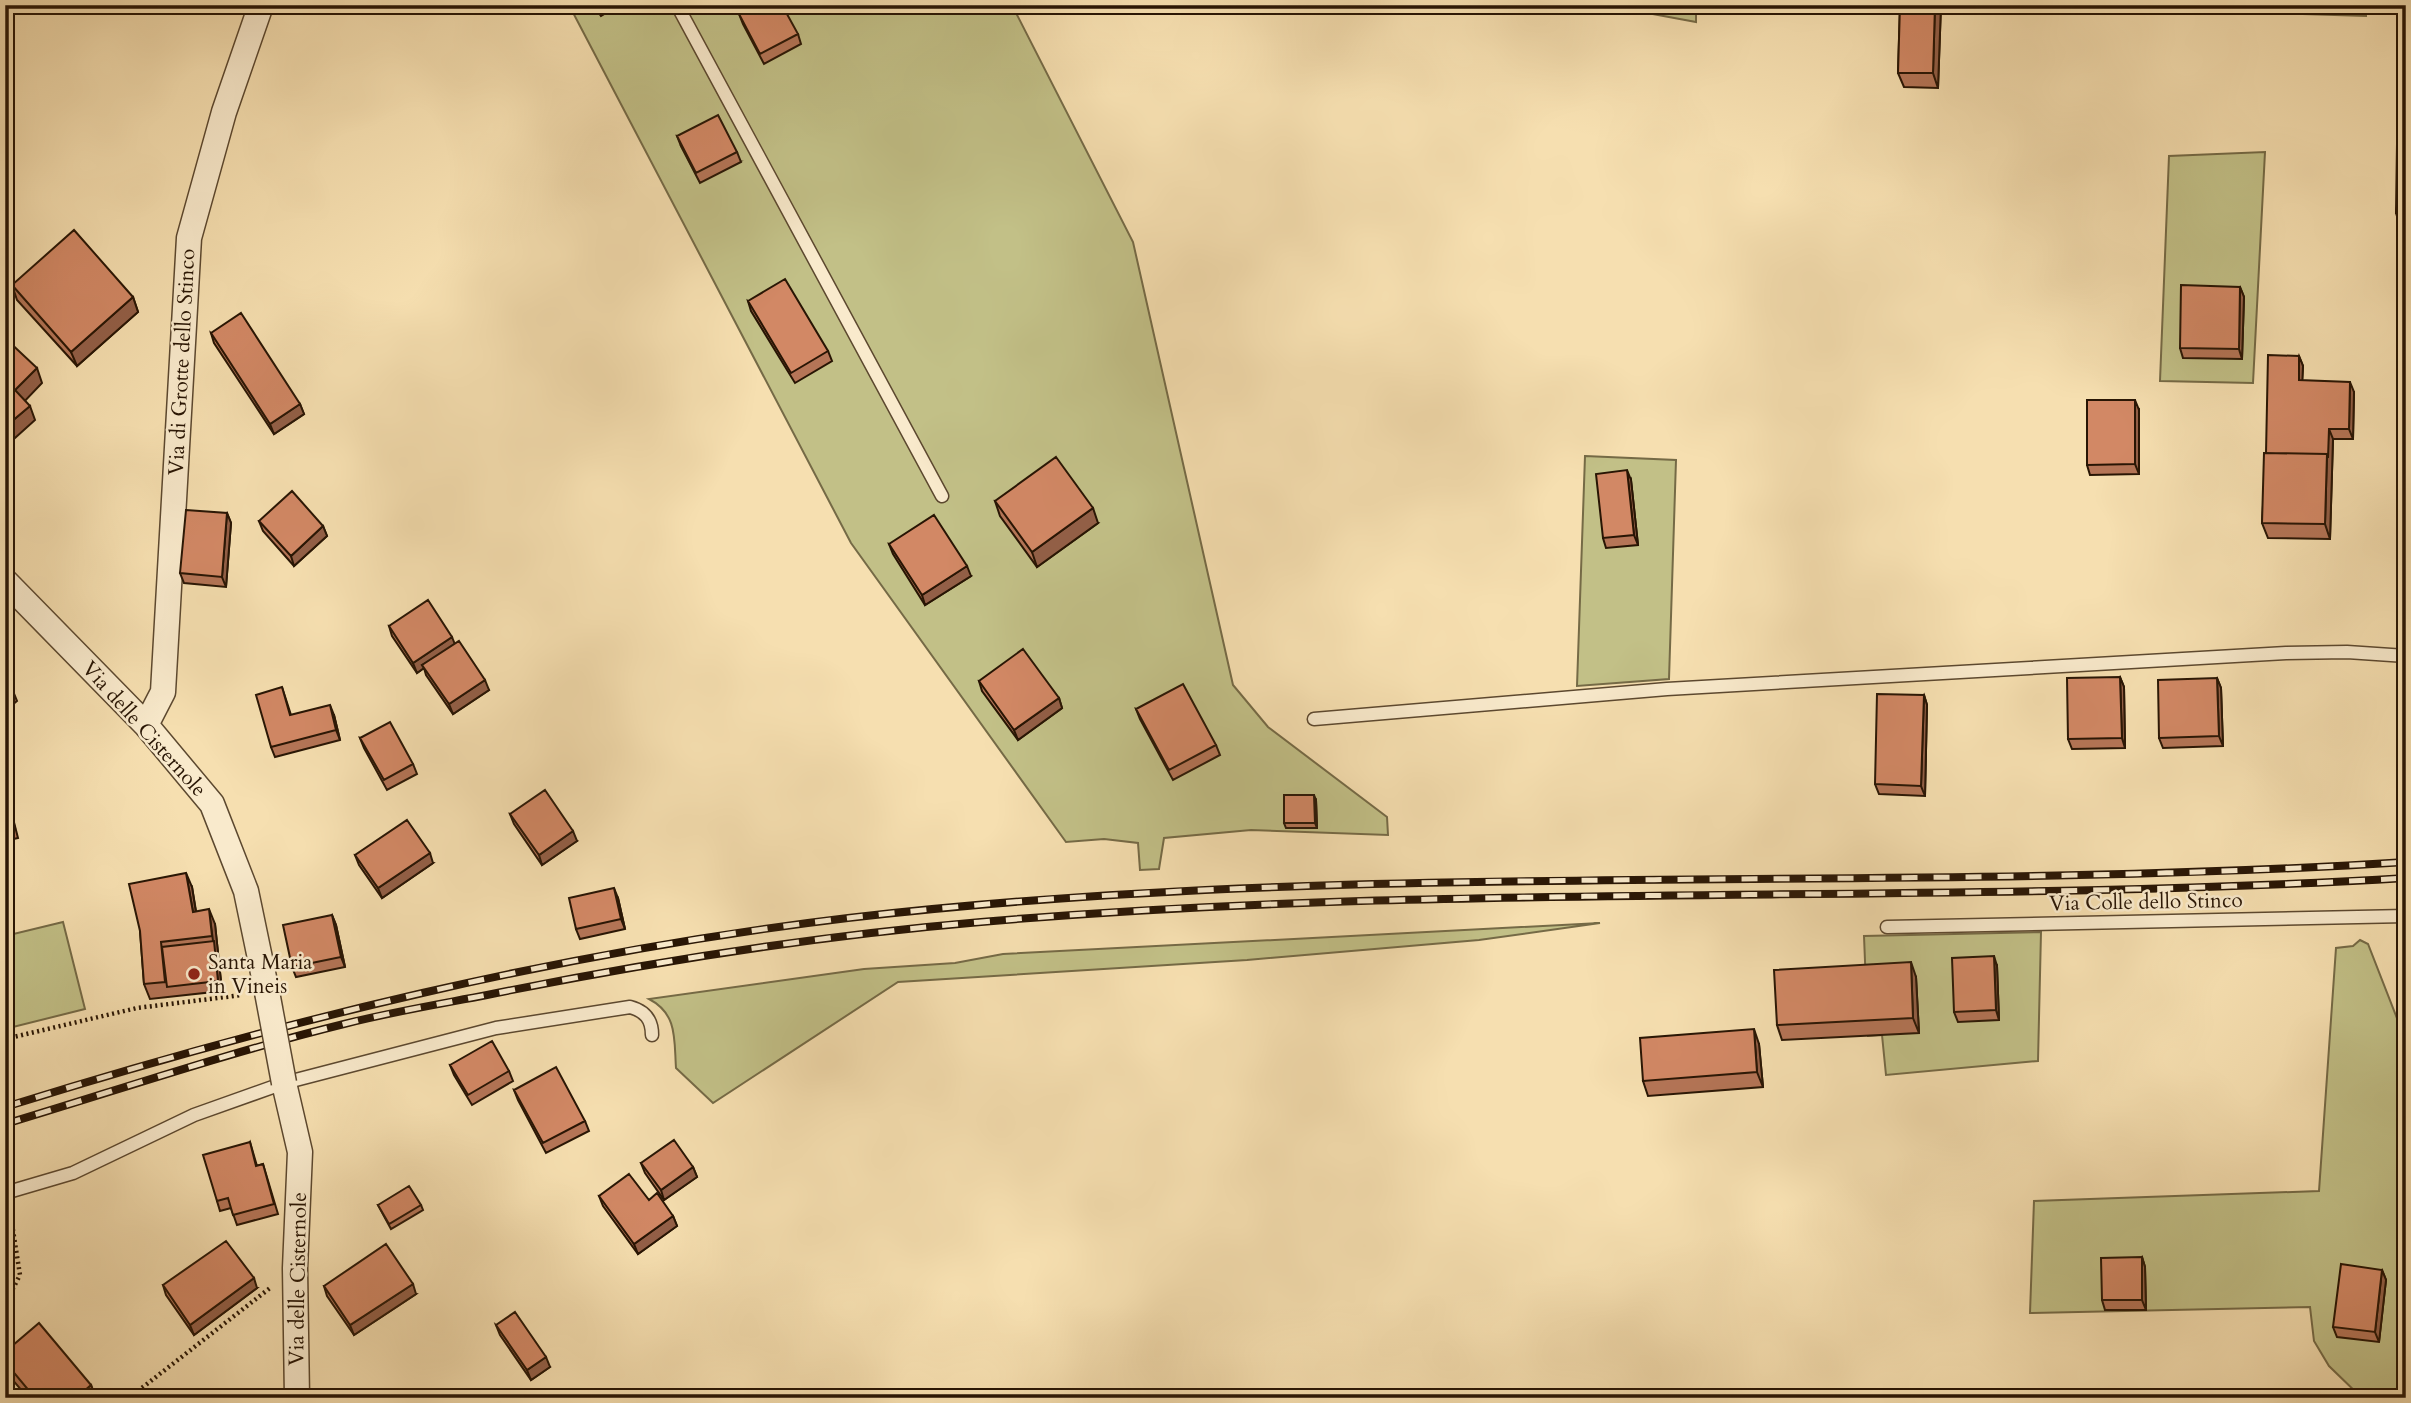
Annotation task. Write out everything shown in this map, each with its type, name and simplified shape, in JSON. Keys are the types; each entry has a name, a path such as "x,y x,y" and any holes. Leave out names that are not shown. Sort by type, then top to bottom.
{"street":[{"name":"Via di Grotte dello Stinco","path":"146,725 163,692 189,238 224,112 261,5"},
{"name":"Via delle Cisternole","path":"5,581 146,725 212,804 246,891 299,1152 295,1268 297,1398"}],"lane":[{"path":"677,5 943,496"},
{"path":"1314,719 1653,690 2286,653 2347,652 2406,656"},
{"name":"Via Colle dello Stinco","path":"1887,927 2406,916"},
{"path":"6,1193 73,1173 194,1115 284,1083 496,1028 630,1007 644,1013 652,1027 653,1035"}],"path":[{"path":"5,1039 137,1008 267,992"},
{"path":"5,1304 20,1275 6,1193"},
{"path":"130,1398 295,1268"}],"shaded area":[{"path":"569,5 594,5 601,16 619,5 1012,5 1133,242 1233,685 1268,727 1387,817 1388,835 1251,830 1164,838 1159,869 1140,870 1138,843 1104,839 1066,842 851,543","holes":["681,146 741,161 700,182"]},
{"path":"1604,5 1696,5 1696,22"},
{"path":"2271,5 2366,5 2366,16 2271,13"},
{"path":"2265,152 2253,383 2160,381 2169,156"},
{"path":"1585,456 1676,460 1669,679 1577,686"},
{"path":"63,922 85,1009 5,1029 5,936"},
{"path":"1600,923 1479,940 1247,960 898,982 713,1103 676,1068 670,1020 658,1005 649,999 864,969 955,963 1003,954"},
{"path":"2041,932 2038,1061 1886,1075 1882,1035 1868,1036 1864,936"},
{"path":"2360,940 2368,944 2400,1026 2406,1024 2406,1398 2362,1398 2329,1366 2314,1341 2310,1307 2030,1313 2034,1201 2319,1191 2336,948 2353,946"}],"building":[{"path":"756,5 782,5 798,34 760,54 739,14"},
{"path":"1900,5 1935,5 1933,73 1898,73"},
{"path":"718,115 737,152 696,173 677,136"},
{"path":"2397,144 2406,144 2406,214 2396,213"},
{"path":"74,230 133,297 71,352 12,285"},
{"path":"785,279 828,351 791,373 748,301"},
{"path":"2181,285 2240,287 2239,349 2180,348"},
{"path":"241,313 300,404 270,424 211,333"},
{"path":"5,338 37,368 15,390 30,406 5,427"},
{"path":"2268,355 2299,356 2299,380 2350,382 2349,429 2329,429 2328,458 2327,454 2266,453"},
{"path":"2087,400 2135,400 2135,464 2087,465"},
{"path":"2264,453 2327,454 2325,524 2262,523"},
{"path":"1056,457 1093,508 1032,552 995,501"},
{"path":"1627,470 1634,535 1603,538 1596,474"},
{"path":"292,491 323,526 291,556 259,521"},
{"path":"186,510 227,513 222,577 180,573"},
{"path":"934,515 967,566 922,595 889,544"},
{"path":"428,600 452,637 413,663 389,626"},
{"path":"459,641 485,680 449,704 422,665"},
{"path":"1023,649 1059,698 1014,730 979,681"},
{"path":"2120,677 2122,738 2068,739 2067,678"},
{"path":"2217,678 2219,736 2159,738 2158,680"},
{"path":"5,679 11,686 5,692"},
{"path":"1183,684 1216,745 1169,770 1136,709"},
{"path":"282,687 290,715 330,705 336,730 271,747 256,695"},
{"path":"1877,694 1924,695 1921,786 1875,784"},
{"path":"390,722 413,764 384,780 360,738"},
{"path":"5,790 15,828 5,830"},
{"path":"545,790 573,831 539,855 510,814"},
{"path":"1284,795 1314,795 1315,823 1284,823"},
{"path":"407,820 430,853 378,888 355,855"},
{"path":"186,873 193,912 209,909 212,936 161,942 165,982 144,984 140,931 129,884"},
{"path":"614,888 621,919 576,929 569,898"},
{"path":"332,915 341,957 292,967 283,925"},
{"name":"Santa Maria in Vineis","path":"214,941 218,981 167,987 162,947"},
{"path":"1994,956 1996,1010 1954,1012 1952,958"},
{"path":"1911,962 1913,1018 1777,1025 1774,970"},
{"path":"1754,1029 1757,1072 1643,1081 1640,1038"},
{"path":"492,1041 509,1071 468,1095 450,1065"},
{"path":"556,1067 585,1121 543,1143 514,1090"},
{"path":"674,1140 693,1167 661,1190 641,1163"},
{"path":"250,1142 256,1166 263,1164 274,1204 233,1215 228,1198 217,1201 203,1155"},
{"path":"629,1174 649,1200 657,1193 673,1216 634,1244 599,1196"},
{"path":"409,1186 421,1205 389,1224 378,1205"},
{"path":"226,1241 254,1278 190,1325 163,1285"},
{"path":"386,1244 413,1284 350,1325 324,1286"},
{"path":"2142,1257 2142,1300 2102,1300 2101,1258"},
{"path":"2341,1264 2382,1270 2375,1332 2333,1327"},
{"path":"515,1312 546,1357 527,1370 496,1325"},
{"path":"39,1323 91,1385 76,1398 35,1398 5,1362 5,1352"}],"railway":[{"path":"5,1107 213,1046 422,993 634,950 848,918 1042,900 1237,889 1431,883 2016,876 2406,862"},
{"path":"5,1124 259,1047 380,1016 671,961 919,928 1159,909 1337,902 1515,897 2050,891 2406,878"}],"place":[{"name":"Santa Maria in Vineis","path":"194,974"}]}
